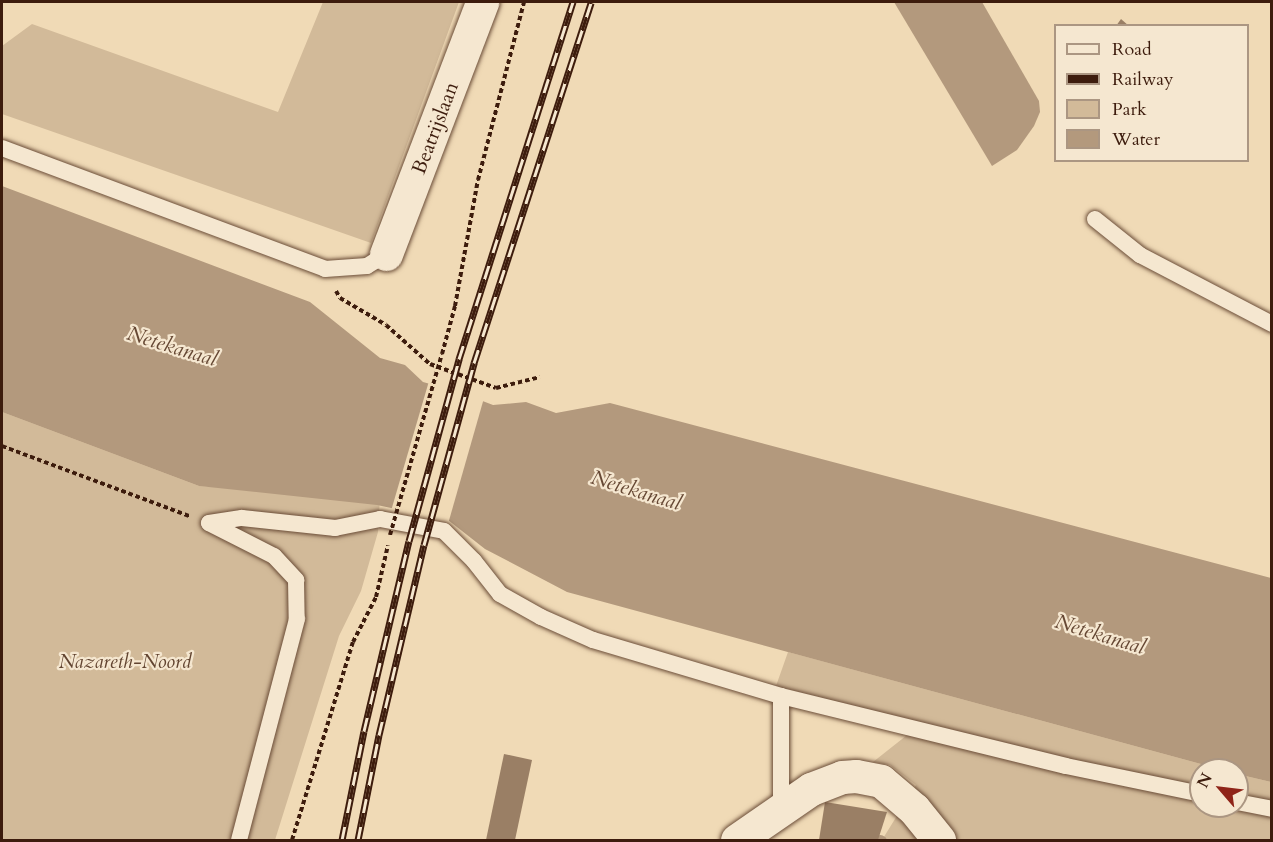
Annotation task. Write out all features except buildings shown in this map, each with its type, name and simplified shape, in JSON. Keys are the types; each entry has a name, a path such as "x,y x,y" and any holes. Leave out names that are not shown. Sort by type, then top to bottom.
{"street":[{"name":"Beatrijslaan","path":"386,254 482,2"},
{"path":"737,840 781,807 811,789 842,777 856,776 881,781 914,809 939,840"}],"lane":[{"path":"2,148 325,269 367,266 386,254"},
{"path":"1095,219 1140,255 1272,324"},
{"path":"209,523 242,518 335,528 380,519 444,531 474,561 500,594 541,617 593,640 781,696 1066,766 1189,792"},
{"path":"209,523 274,556 296,580 297,619 239,840"},
{"path":"781,696 781,807"},
{"path":"1249,804 1272,809"}],"path":[{"path":"292,840 354,642 376,597 390,535 456,306 478,180 524,2"},
{"path":"325,269 340,298 386,325 430,364 496,388 540,377"},
{"path":"2,446 209,523"}],"green space":[{"path":"323,2 459,2 371,243 2,114 2,46 32,24 278,112"},
{"name":"Nazareth-Noord","path":"2,412 199,486 380,497 378,532 361,591 339,636 275,840 2,840"},
{"path":"788,652 1189,761 1189,818 1249,818 1249,777 1271,782 1271,840 882,840 916,785 890,765 873,762 921,724 776,686"}],"water":[{"path":"894,2 982,2 1039,101 1040,112 1034,126 1017,150 992,166"},
{"name":"Netekanaal","path":"2,186 310,302 380,358 405,365 423,382 493,405 526,402 556,413 610,403 1271,578 1271,782 1249,777 1249,758 1189,758 1189,761 567,592 485,549 448,520 377,505 199,486 2,412"}],"pier":[{"path":"429,381 484,398 448,524 391,511"}],"railway":[{"path":"342,840 364,731 409,541 459,359 573,2"},
{"path":"358,840 379,735 424,545 474,363 591,2"}]}
